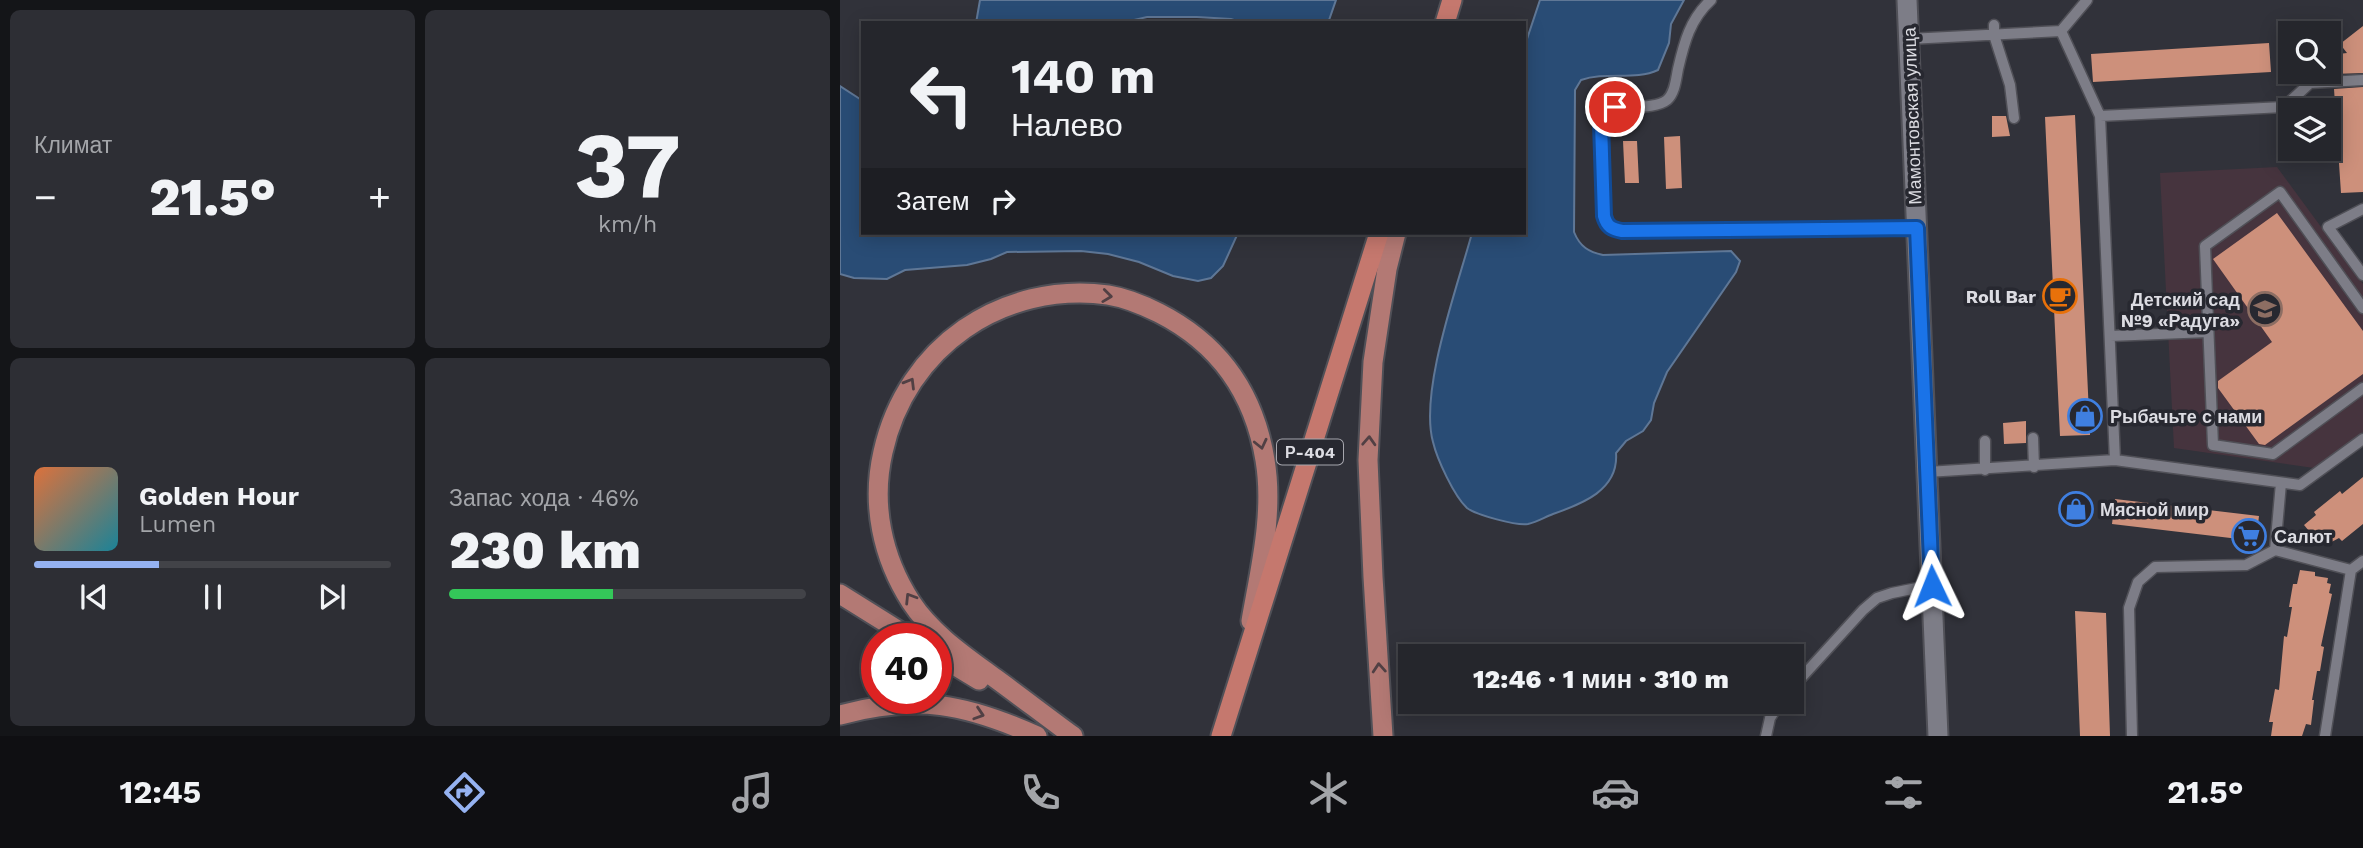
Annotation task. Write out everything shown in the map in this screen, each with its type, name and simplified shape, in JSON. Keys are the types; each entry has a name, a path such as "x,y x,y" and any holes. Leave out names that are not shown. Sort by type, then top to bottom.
{"highway":[{"path":"1446,21 1452,0"},
{"name":"Р-404","path":"1223,731 1378,235"}],"main road":[{"path":"1383,736 1368,460 1373,362 1387,269 1396,235"},
{"path":"1071,736 965,656 932,627 913,604 900,582 883,541 878,489 880,464 887,431 899,402 915,374 939,348 962,330 992,313 1026,300 1065,294 1108,295 1138,302 1174,321 1199,338 1221,358 1242,389 1256,424 1265,461 1268,499 1264,546 1241,671"},
{"path":"840,594 886,623"},
{"path":"952,664 1071,736"},
{"path":"840,715 902,702 933,704 966,709 1037,736"}],"street":[{"name":"Мамонтовская улица","path":"1907,0 1938,736"}],"lane":[{"path":"1711,0 1695,16 1688,31 1673,90 1666,100 1656,105 1615,107 1607,109 1603,115 1601,123 1606,225 1613,230 1622,231 1917,228"},
{"path":"2061,31 2087,0"},
{"path":"1909,39 1994,30 2061,31"},
{"path":"1994,30 2010,86 2014,118"},
{"path":"2061,31 2100,116 2115,460"},
{"path":"2100,116 2284,107 2310,83 2363,80"},
{"path":"2363,308 2280,192 2204,246 2213,445 2273,454 2363,388"},
{"path":"2363,209 2328,227 2363,275"},
{"path":"2110,336 2208,332"},
{"path":"2033,438 2034,467"},
{"path":"1927,472 2115,460 2300,485 2363,439"},
{"path":"1985,441 1985,470"},
{"path":"2275,550 2281,483"},
{"path":"2132,736 2129,608 2138,582 2155,567 2246,565 2275,550 2351,570"},
{"path":"2325,736 2351,570 2363,561"},
{"path":"1804,675 1877,598 1932,586"},
{"path":"1766,736 1772,714"}],"shaded area":[{"name":"Детский сад №9 «Радуга»","path":"2277,167 2363,284 2363,432 2314,468 2174,448 2160,173"}],"water":[{"path":"980,0 1336,0 1329,21 1147,17 1130,21 976,21"},
{"path":"1540,0 1684,0 1671,24 1669,43 1658,70 1640,75 1591,77 1581,80 1575,90 1574,232 1582,245 1603,255 1731,251 1740,261 1736,272 1667,372 1654,403 1651,420 1643,431 1626,441 1616,453 1612,477 1605,486 1597,494 1576,505 1535,522 1523,524 1506,522 1467,508 1438,458 1430,421 1435,367 1471,235 1526,235 1526,42"},
{"path":"840,86 861,100 861,235 1237,235 1223,266 1211,278 1198,281 1173,276 1139,262 1108,254 1081,251 1007,252 967,265 905,270 887,279 854,278 840,274"}],"building":[{"path":"2363,26 2363,73 2341,74 2341,54 2347,53 2341,43"},
{"path":"2269,43 2271,72 2093,82 2091,54"},
{"path":"2363,87 2363,192 2341,193 2339,161 2341,161 2341,98 2335,98 2334,89"},
{"path":"2075,115 2090,435 2060,436 2045,117"},
{"path":"1992,116 2006,116 2010,136 1992,137"},
{"path":"1680,136 1682,188 1666,189 1664,137"},
{"path":"1623,141 1637,141 1639,183 1625,183"},
{"path":"2277,213 2363,331 2363,374 2265,445 2259,444 2218,388 2218,381 2272,342 2213,259"},
{"path":"2026,421 2026,443 2004,444 2003,423"},
{"path":"2363,477 2363,524 2342,541 2339,538 2326,545 2318,535 2314,537 2304,525 2316,515 2314,512"},
{"name":"Мясной мир","path":"2065,496 2083,497 2082,523 2064,522"},
{"path":"2115,499 2259,516 2256,541 2112,524"},
{"path":"2300,570 2315,572 2315,576 2328,578 2327,583 2331,584 2329,593 2332,594 2321,646 2324,647 2320,671 2317,671 2312,700 2311,725 2306,724 2302,736 2271,736 2273,722 2269,722 2275,689 2279,690 2284,636 2287,637 2293,584 2297,584"},
{"path":"2075,611 2106,613 2110,736 2080,736"}],"place":[{"name":"Roll Bar","path":"2060,296"},
{"name":"Детский сад №9 «Радуга»","path":"2265,309"},
{"name":"Рыбачьте с нами","path":"2085,416"},
{"name":"Мясной мир","path":"2076,509"},
{"name":"Салют","path":"2249,536"}],"route":[{"path":"1615,107 1607,109 1601,123 1604,216 1606,225 1613,230 1917,228 1932,586"}]}
